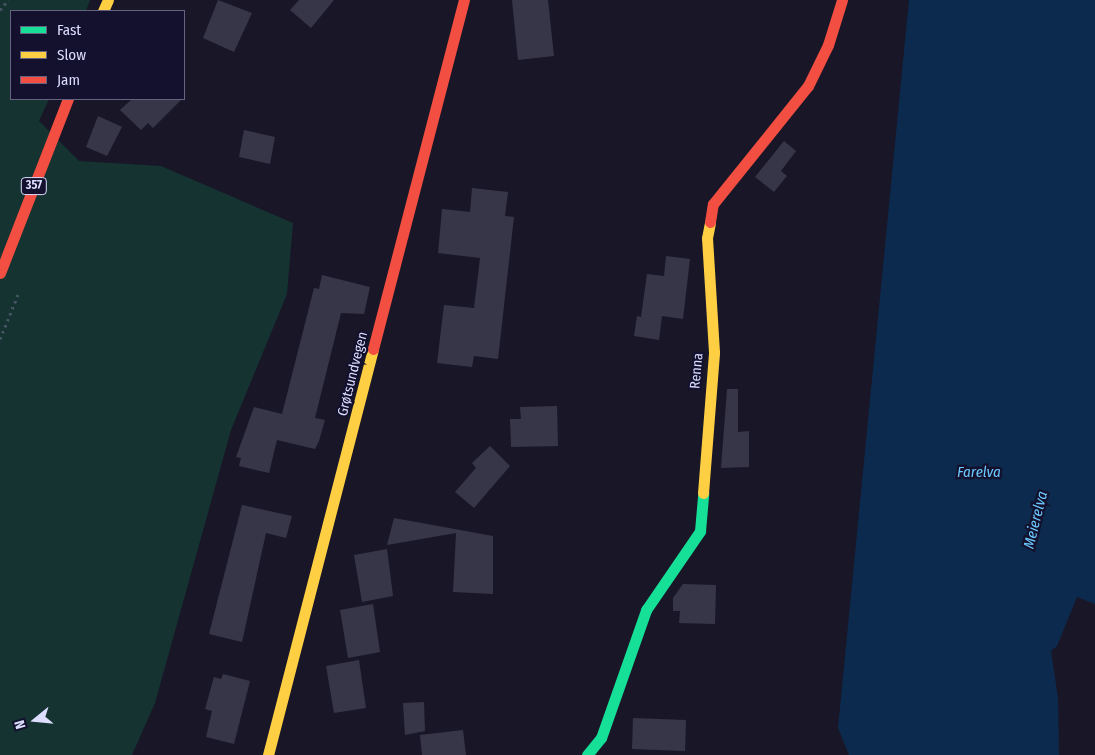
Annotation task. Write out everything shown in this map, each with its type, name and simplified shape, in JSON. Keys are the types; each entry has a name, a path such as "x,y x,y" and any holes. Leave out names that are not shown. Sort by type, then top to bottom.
{"street":[{"name":"Grøtsundvegen","path":"268,755 464,0"},
{"name":"Renna","path":"587,755 604,729 646,610 700,531 714,352 707,238 713,204 808,86 828,45 842,0"},
{"name":"357","path":"0,273 68,100"}],"path":[{"path":"0,10 8,0"}],"green space":[{"path":"0,0 90,0 86,10 10,10 10,100 49,100 39,121 79,161 161,166 293,223 287,294 231,430 155,703 132,755 0,755"}],"water":[{"name":"Farelva","path":"909,0 1095,0 1095,604 1077,597 1057,646 1051,651 1058,698 1059,755 849,755 838,728"}],"building":[{"path":"218,0 252,13 234,52 203,38"},
{"path":"299,0 334,0 311,28 290,10"},
{"path":"512,0 548,0 554,56 518,60"},
{"path":"131,100 181,100 153,128 148,123 141,130 120,110"},
{"path":"98,116 122,127 107,156 86,147"},
{"path":"244,130 275,137 270,164 239,157"},
{"path":"784,141 796,151 781,171 787,176 774,192 755,177"},
{"path":"472,188 508,192 505,216 514,217 498,359 474,356 472,367 437,363 444,305 474,308 480,258 438,253 442,209 470,212"},
{"path":"666,256 690,259 683,319 662,316 659,340 634,336 637,316 641,317 647,274 664,276"},
{"path":"322,275 370,287 364,314 341,313 315,418 325,420 319,441 315,449 277,440 269,473 239,466 241,458 236,457 254,407 282,414 314,288 319,289"},
{"path":"727,389 738,389 738,432 749,431 749,467 721,468"},
{"path":"557,406 558,446 511,447 510,419 521,419 520,407"},
{"path":"490,446 510,466 474,508 455,492 476,468 472,463"},
{"path":"242,505 292,516 286,538 266,533 242,642 209,634"},
{"path":"394,518 493,536 493,594 453,592 456,533 387,545"},
{"path":"387,549 393,596 362,602 354,555"},
{"path":"683,584 716,585 715,624 679,623 680,611 673,611 673,598"},
{"path":"373,604 380,652 348,658 340,610"},
{"path":"359,660 366,708 334,713 326,666"},
{"path":"223,674 250,681 234,744 206,737 212,711 205,709 214,677 221,679"},
{"path":"424,702 425,731 405,735 403,703"},
{"path":"633,718 686,720 685,751 632,749"},
{"path":"463,730 466,755 422,755 420,735"}],"traffic: fast":[{"path":"587,755 601,738 646,610 700,531 703,493"}],"traffic: slow":[{"path":"103,10 108,0"},
{"path":"703,493 714,352 707,238 710,222"},
{"path":"268,755 373,349"}],"traffic: jam":[{"path":"373,349 464,0"},
{"path":"710,222 713,204 808,86 828,45 842,0"},
{"path":"0,273 68,100"}],"water label":[{"name":"Meierelva","path":"1036,520"}]}
